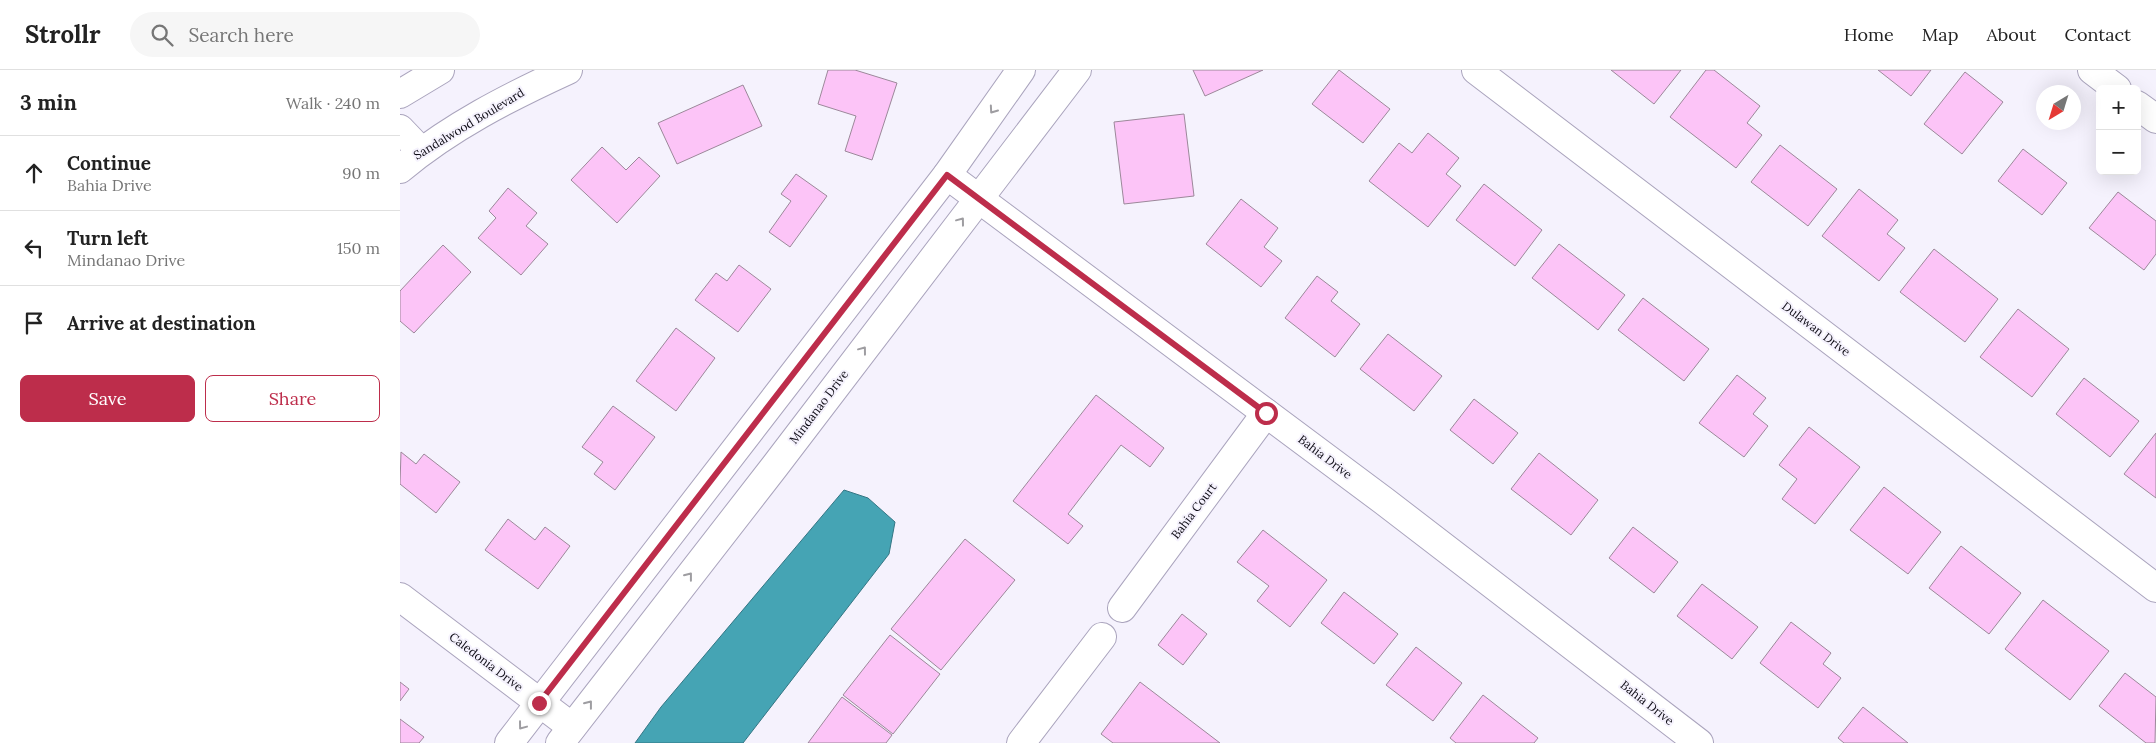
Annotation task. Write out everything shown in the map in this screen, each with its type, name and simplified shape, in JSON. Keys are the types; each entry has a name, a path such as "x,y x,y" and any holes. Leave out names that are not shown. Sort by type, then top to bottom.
{"street":[{"path":"400,94 440,70"},
{"name":"Sandalwood Boulevard","path":"400,168 421,151 510,97 568,70"},
{"path":"509,743 947,175 1021,70"},
{"name":"Dulawan Drive","path":"1476,70 2156,588"},
{"path":"2092,70 2111,85"},
{"name":"Mindanao Drive","path":"566,735 775,466 978,198 1069,72"},
{"path":"2141,107 2156,119"},
{"path":"400,129 421,151"},
{"name":"Bahia Drive","path":"947,175 1384,501 1699,743"},
{"name":"Bahia Court","path":"1122,608 1266,413"},
{"name":"Caledonia Drive","path":"400,597 539,703 566,735"},
{"path":"1022,743 1102,637"}],"water":[{"path":"844,490 868,498 895,522 889,554 743,743 635,743 661,707"}],"building":[{"path":"828,70 855,70 897,83 872,160 845,151 856,116 818,104"},
{"path":"1193,70 1263,70 1205,96"},
{"path":"1339,70 1390,109 1363,143 1312,104"},
{"path":"1611,70 1681,70 1654,104"},
{"path":"1706,70 1714,70 1760,106 1747,123 1762,135 1736,168 1670,117"},
{"path":"1878,70 1931,70 1911,96"},
{"path":"1965,72 2003,102 1962,154 1924,124"},
{"path":"743,85 762,126 677,164 658,123"},
{"path":"1184,114 1194,196 1124,204 1114,122"},
{"path":"1428,133 1459,158 1446,174 1461,186 1428,227 1369,181 1399,143 1412,153"},
{"path":"1780,145 1837,189 1808,226 1751,182"},
{"path":"602,147 626,170 639,157 660,176 617,223 571,180"},
{"path":"2023,149 2067,183 2042,215 1998,181"},
{"path":"796,174 827,196 790,247 769,232 791,201 781,194"},
{"path":"1484,184 1542,230 1515,266 1456,220"},
{"path":"508,188 537,213 526,226 548,244 521,275 478,238 496,218 489,211"},
{"path":"1859,189 1898,220 1887,234 1905,248 1879,281 1822,236"},
{"path":"2118,192 2156,221 2156,254 2144,270 2089,228"},
{"path":"1241,199 1278,228 1264,247 1282,261 1261,287 1206,244"},
{"path":"1559,244 1625,295 1598,330 1532,278"},
{"path":"443,245 471,272 414,333 400,321 400,291"},
{"path":"1934,249 1998,299 1965,342 1900,292"},
{"path":"739,265 771,289 738,332 695,300 716,273 727,281"},
{"path":"1317,276 1338,292 1331,301 1360,324 1335,357 1285,318"},
{"path":"1643,298 1709,349 1684,381 1618,330"},
{"path":"2018,309 2069,349 2032,397 1980,357"},
{"path":"676,328 715,358 676,411 636,381"},
{"path":"1388,334 1442,376 1414,411 1360,369"},
{"path":"1737,375 1766,398 1753,414 1768,426 1744,457 1699,423"},
{"path":"2084,378 2139,421 2110,457 2056,414"},
{"path":"1096,395 1164,448 1150,467 1121,445 1068,514 1083,526 1068,544 1013,501"},
{"path":"1474,399 1518,433 1493,464 1450,430"},
{"path":"613,406 655,437 615,490 594,474 603,462 582,447"},
{"path":"1809,427 1860,467 1815,524 1782,499 1797,479 1779,465"},
{"path":"2156,433 2156,498 2124,474"},
{"path":"401,452 416,464 424,454 460,482 436,513 400,484"},
{"path":"1539,453 1598,500 1571,535 1511,489"},
{"path":"1884,487 1941,532 1908,574 1850,530"},
{"path":"508,519 535,540 545,527 570,546 538,589 485,550"},
{"path":"1633,527 1678,562 1654,593 1609,558"},
{"path":"1263,530 1327,580 1290,627 1257,601 1269,586 1237,562"},
{"path":"965,539 1015,580 941,670 891,629"},
{"path":"1961,546 2021,593 1989,634 1929,588"},
{"path":"1702,584 1758,627 1732,659 1677,616"},
{"path":"1344,592 1398,634 1374,664 1321,623"},
{"path":"2043,600 2109,651 2070,700 2005,649"},
{"path":"1182,614 1207,634 1183,665 1158,645"},
{"path":"1791,622 1831,653 1823,664 1841,678 1818,708 1760,663"},
{"path":"890,635 940,674 893,734 843,695"},
{"path":"1416,647 1462,683 1433,721 1386,685"},
{"path":"2125,673 2156,697 2155,743 2146,743 2099,706"},
{"path":"400,682 409,689 400,701"},
{"path":"1140,682 1220,743 1113,743 1101,734"},
{"path":"1483,695 1538,738 1534,743 1456,743 1450,738"},
{"path":"842,697 892,735 886,743 808,743"},
{"path":"1863,707 1908,743 1844,743 1838,738"},
{"path":"400,719 424,737 419,743 400,743"}],"route":[{"path":"539,703 947,175 1266,413"}]}
